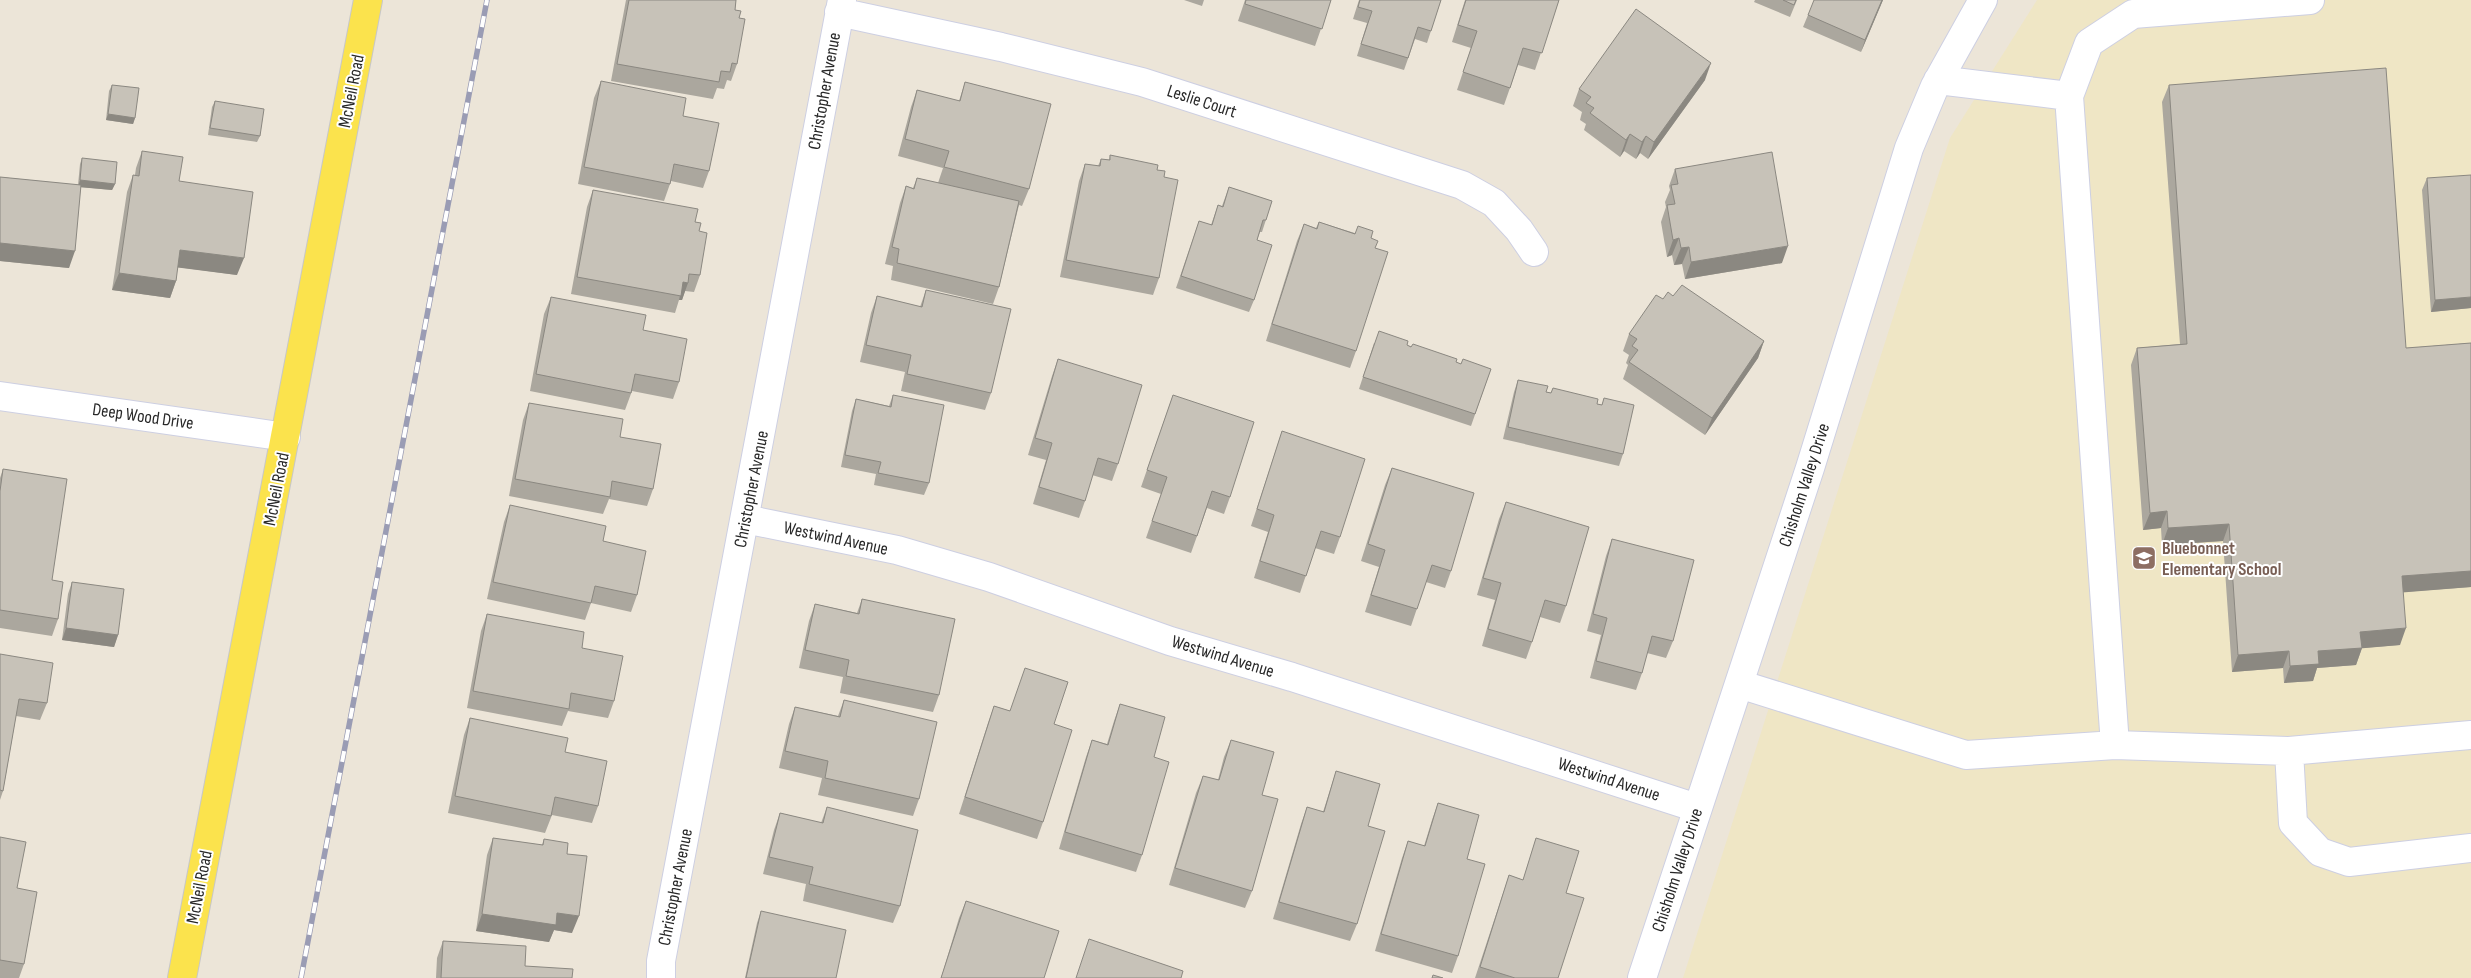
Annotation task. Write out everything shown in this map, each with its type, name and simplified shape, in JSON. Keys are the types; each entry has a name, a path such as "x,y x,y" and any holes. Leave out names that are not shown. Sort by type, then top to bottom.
{"main road":[{"name":"McNeil Road","path":"182,978 368,0"}],"street":[{"name":"Chisholm Valley Drive","path":"1642,978 1810,468 1909,148 1938,80 1983,0"},
{"path":"2114,744 2069,96 2089,43 2133,14 2310,0"},
{"name":"Leslie Court","path":"840,6 1142,82 1462,184 1494,203 1519,230 1534,252"},
{"name":"Christopher Avenue","path":"661,978 661,961 840,6"},
{"path":"1938,80 2069,96"},
{"name":"Deep Wood Drive","path":"0,396 286,437"},
{"name":"Westwind Avenue","path":"745,519 897,550 989,577 1170,641 1292,677 1697,808"},
{"path":"1739,684 1966,754 2114,744 2289,751 2471,735"},
{"path":"2289,751 2293,823 2320,852 2349,862 2471,848"}],"shaded area":[{"name":"Bluebonnet Elementary School","path":"2037,0 2471,0 2471,978 1683,978 1950,138"}],"building":[{"path":"629,0 736,0 735,10 741,11 739,18 745,19 737,64 732,63 730,72 721,71 719,82 617,64"},
{"path":"1246,0 1331,0 1322,29 1245,4"},
{"path":"1360,0 1441,0 1431,31 1418,27 1408,58 1361,44 1372,11 1358,7"},
{"path":"1466,0 1559,0 1542,53 1523,48 1510,88 1463,72 1477,31 1458,25"},
{"path":"1783,0 1796,0 1794,5"},
{"path":"1814,0 1882,0 1865,40 1808,15"},
{"path":"1636,9 1711,63 1654,142 1646,136 1642,142 1630,134 1626,140 1590,113 1594,108 1586,103 1591,97 1579,89"},
{"name":"Bluebonnet Elementary School","path":"2386,68 2406,348 2471,343 2471,571 2402,576 2406,628 2360,632 2362,648 2318,651 2319,664 2290,666 2289,651 2238,655 2229,524 2168,528 2167,511 2150,513 2137,348 2187,344 2169,85"},
{"path":"601,81 686,98 683,116 719,123 709,171 674,164 670,184 584,167"},
{"path":"965,82 1051,104 1029,189 944,167 949,151 905,139 917,90 960,101"},
{"path":"112,85 139,88 135,118 108,114"},
{"path":"215,101 264,109 260,136 210,128"},
{"path":"142,151 183,157 179,181 253,192 244,258 180,250 176,281 119,273 133,175 139,176"},
{"path":"1772,152 1788,246 1691,262 1689,247 1681,248 1679,238 1673,240 1667,205 1675,204 1671,185 1678,184 1675,169"},
{"path":"1110,155 1158,165 1157,170 1165,171 1164,177 1178,180 1159,278 1066,260 1085,164 1100,166 1101,159 1110,160"},
{"path":"82,158 117,162 115,184 80,180"},
{"path":"2471,175 2471,297 2435,300 2427,178"},
{"path":"0,177 81,185 75,251 0,243"},
{"path":"917,178 1019,201 999,287 897,263 899,249 892,247 906,186 914,189"},
{"path":"1229,187 1272,201 1266,220 1263,220 1257,240 1272,245 1254,300 1181,276 1199,221 1212,225 1218,205 1223,207"},
{"path":"593,190 698,209 695,222 701,223 699,231 707,233 700,275 689,274 688,283 683,282 681,296 577,277"},
{"path":"1319,222 1355,234 1358,226 1373,231 1371,238 1378,241 1375,248 1388,252 1356,351 1272,324 1304,224 1317,229"},
{"path":"1682,285 1764,341 1712,418 1629,362 1638,350 1632,346 1637,339 1629,334 1656,295 1663,299 1668,292 1673,296"},
{"path":"926,290 1011,309 991,393 907,374 911,355 866,345 877,296 922,307"},
{"path":"551,297 646,315 643,330 687,339 679,382 635,374 631,393 536,374"},
{"path":"1379,331 1408,341 1407,345 1411,347 1413,344 1457,359 1456,362 1461,364 1463,359 1491,369 1475,414 1363,377"},
{"path":"1058,359 1142,385 1118,464 1098,458 1085,501 1039,487 1052,443 1035,438"},
{"path":"1518,380 1548,386 1546,392 1551,393 1553,388 1598,399 1597,404 1602,405 1604,398 1634,405 1623,454 1508,427"},
{"path":"893,395 944,405 929,483 878,473 881,462 845,455 856,399 891,407"},
{"path":"1173,395 1254,422 1230,497 1212,491 1197,536 1152,521 1167,477 1147,470"},
{"path":"529,403 623,419 620,437 661,444 653,489 612,481 610,497 515,479"},
{"path":"1282,431 1365,459 1340,537 1321,531 1306,576 1260,561 1274,515 1257,509"},
{"path":"1392,468 1474,493 1451,571 1432,565 1417,609 1371,595 1385,550 1368,544"},
{"path":"3,469 67,479 52,580 63,582 58,619 0,610 0,491"},
{"path":"1506,502 1589,527 1566,606 1545,600 1532,642 1488,629 1501,583 1483,578"},
{"path":"510,505 606,526 603,541 646,551 637,595 595,586 591,603 493,582"},
{"path":"1612,539 1694,560 1673,641 1652,636 1642,673 1596,661 1607,618 1593,614"},
{"path":"72,582 124,589 118,635 66,628"},
{"path":"862,599 955,619 939,695 846,676 849,660 805,650 815,604 859,614"},
{"path":"487,614 584,632 582,648 623,656 614,701 571,693 569,709 473,691"},
{"path":"0,654 53,663 47,703 19,699 3,791 0,790"},
{"path":"1025,668 1068,682 1054,724 1072,730 1043,822 965,797 994,706 1010,711"},
{"path":"844,700 937,722 919,799 825,778 828,761 785,751 795,707 840,717"},
{"path":"1120,704 1165,717 1154,757 1169,762 1142,855 1065,832 1092,740 1108,745"},
{"path":"470,718 568,738 565,752 607,761 598,806 555,797 551,816 455,796"},
{"path":"1231,740 1274,752 1262,795 1278,799 1252,891 1175,868 1203,776 1219,780"},
{"path":"1336,771 1380,784 1368,826 1385,831 1357,924 1279,902 1307,807 1324,812"},
{"path":"1438,803 1479,815 1467,859 1485,864 1458,956 1381,934 1408,841 1425,846"},
{"path":"827,807 918,830 900,906 809,884 813,867 769,857 780,813 823,823"},
{"path":"0,837 26,842 17,888 37,892 24,964 0,960"},
{"path":"493,838 543,845 544,839 568,843 567,854 587,856 579,916 557,913 556,925 482,914"},
{"path":"1536,838 1579,851 1566,893 1584,898 1558,978 1515,978 1480,967 1509,875 1523,880"},
{"path":"966,901 1059,931 1044,978 941,978"},
{"path":"761,911 846,930 836,978 746,978"},
{"path":"1089,939 1183,971 1181,978 1076,978"},
{"path":"443,941 526,946 525,966 573,969 572,978 441,978"},
{"path":"1433,975 1443,978 1432,978"}],"railway":[{"path":"301,978 487,0"}],"place":[{"name":"Bluebonnet Elementary School","path":"2144,558"}]}
